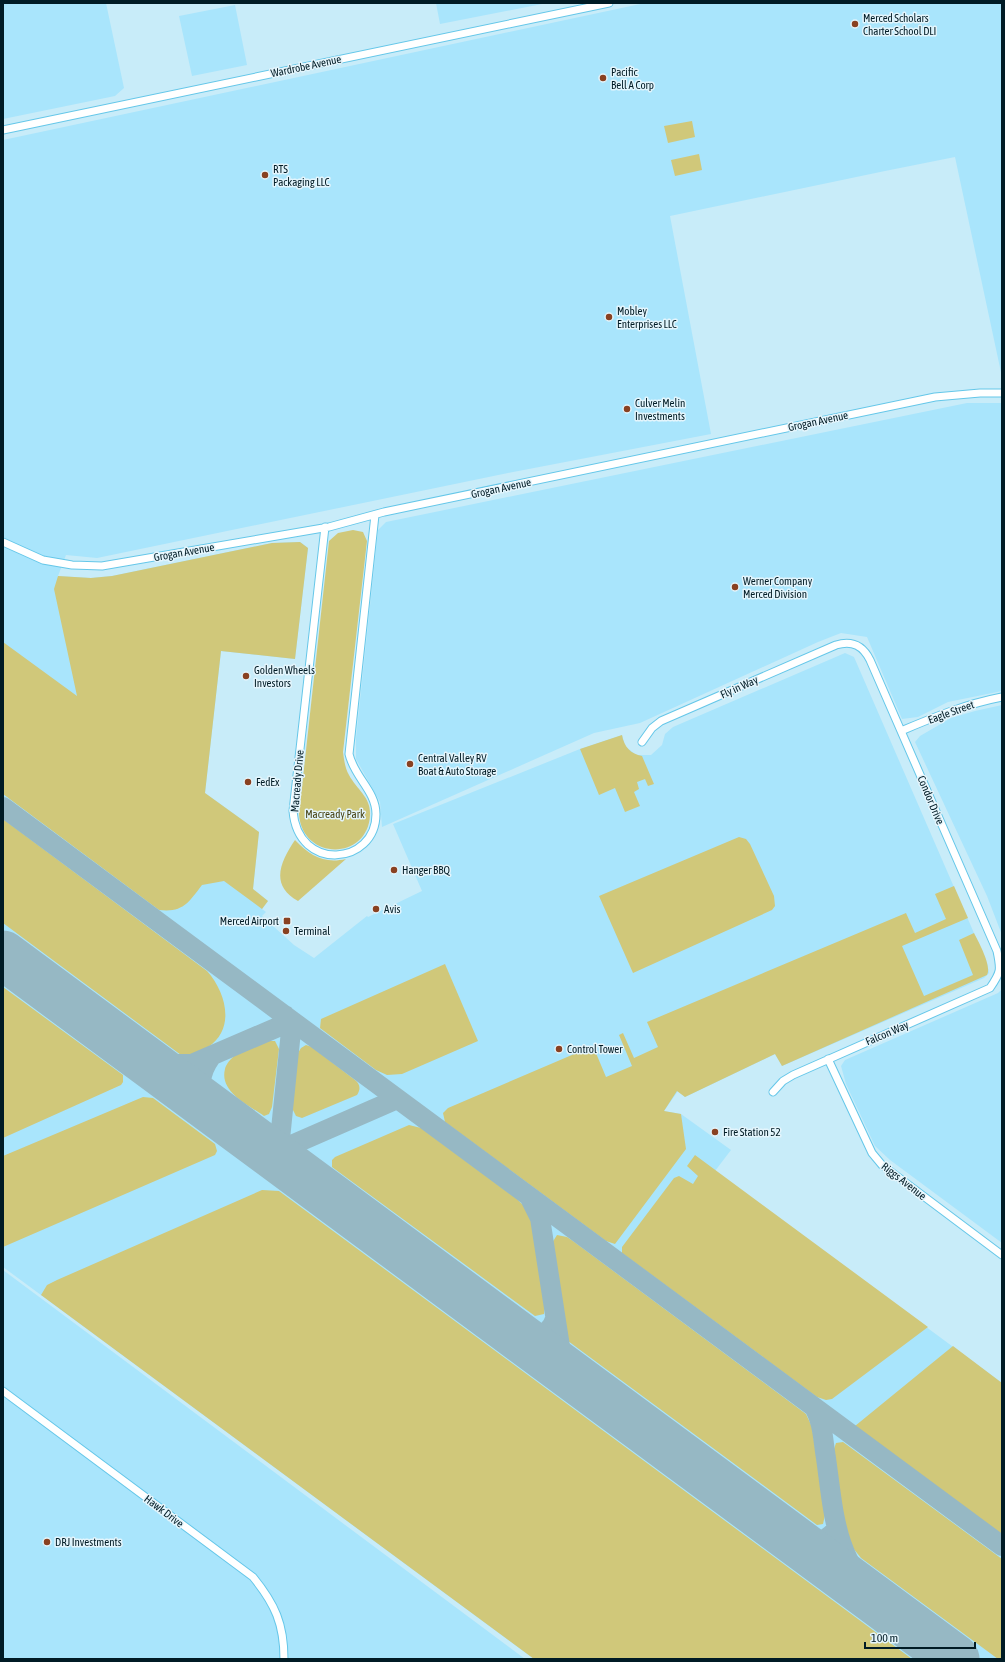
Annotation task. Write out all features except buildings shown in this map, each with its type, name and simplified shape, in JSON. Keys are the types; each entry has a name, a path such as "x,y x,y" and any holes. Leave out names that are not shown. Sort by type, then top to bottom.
{"street":[{"name":"Wardrobe Avenue","path":"3,130 609,3"},
{"name":"Grogan Avenue","path":"3,542 43,560 72,565 102,566 325,527 935,397 962,394 1002,393"},
{"name":"Macready Drive","path":"325,527 293,811 298,831 304,842 313,850 332,855 346,853 365,843 373,830 376,816 374,801 354,770 349,754 376,515"},
{"name":"Condor Drive","path":"844,642 856,644 865,650 996,950 1000,964 999,974"},
{"name":"Fly in Way","path":"642,742 652,728 661,721 844,642"},
{"name":"Eagle Street","path":"901,731 945,712 976,702 1002,697"},
{"name":"Falcon Way","path":"773,1092 783,1081 793,1075 990,988 999,974"},
{"name":"Riggs Avenue","path":"828,1059 872,1153 882,1165 1002,1255"},
{"name":"Hawk Drive","path":"3,1391 253,1577 269,1597 278,1616 282,1631 284,1659"}],"shaded area":[{"path":"3,3 106,3 124,88 115,96 3,119"},
{"path":"436,3 547,3 440,24"},
{"path":"645,3 1002,3 1002,377 955,157 670,216 711,434 508,473 97,558 66,555 58,576 91,578 112,576 272,543 300,542 308,548 295,659 221,651 205,793 259,832 253,889 268,901 262,909 266,912 262,916 294,945 314,958 367,916 368,917 422,891 393,824 580,749 622,735 625,746 636,755 651,755 662,745 665,734 673,727 845,653 854,657 987,963 989,973 984,978 782,1066 775,1054 685,1097 678,1091 664,1111 681,1114 731,1150 715,1171 1002,1383 1002,1659 534,1659 3,1267 3,140"},
{"path":"235,5 247,65 192,76 179,16"},
{"path":"967,403 1002,403 1002,691 948,702 918,717 902,719 867,637 841,633 640,723 594,733 382,827 380,802 356,759 356,738 378,530 386,522"},
{"path":"1002,705 1002,935 987,896 915,742 920,736 951,718"},
{"path":"1002,989 1002,1243 890,1160 875,1146 846,1084 841,1066 845,1060 998,993"},
{"path":"3,1270 525,1659 3,1659"}],"green space":[{"path":"692,121 695,137 668,143 664,126"},
{"path":"699,154 702,170 675,176 671,160"},
{"name":"Macready Park","path":"353,530 363,532 367,541 343,752 348,772 352,780 366,798 370,809 370,815 366,830 358,841 347,847 335,849 322,847 311,840 303,829 299,814 329,541 338,533"},
{"path":"300,542 308,548 295,659 221,651 205,793 259,832 253,889 268,901 262,909 224,881 202,885 189,901 180,908 174,910 159,910 3,794 3,642 77,696 54,589 58,576 91,578 112,576 272,543"},
{"path":"622,735 624,743 631,752 642,756 654,784 648,786 645,779 637,782 639,789 634,792 640,806 625,812 615,788 599,795 580,749"},
{"path":"3,819 207,971 219,989 225,1010 225,1021 217,1039 208,1047 198,1052 188,1055 181,1055 3,923"},
{"path":"739,837 746,839 750,844 774,896 775,906 772,910 633,973 599,896"},
{"path":"295,840 306,850 318,857 331,860 346,859 298,901 289,895 283,888 280,872 285,856"},
{"path":"954,886 968,918 902,946 924,996 973,975 959,940 974,933 982,948 988,966 987,975 782,1066 775,1054 685,1097 677,1091 664,1111 681,1114 686,1149 615,1244 606,1241 445,1122 443,1113 448,1108 593,1046 606,1077 632,1066 619,1035 623,1033 634,1058 658,1047 647,1022 906,913 915,933 946,919 935,894"},
{"path":"445,964 478,1041 402,1074 387,1075 376,1070 320,1028 321,1019"},
{"path":"3,987 123,1075 123,1082 121,1085 3,1138"},
{"path":"268,1041 275,1041 279,1049 272,1107 269,1114 264,1116 237,1097 226,1084 224,1077 225,1069 232,1058 248,1049"},
{"path":"306,1045 312,1047 355,1080 359,1085 359,1089 357,1095 302,1118 296,1116 292,1108 298,1053 301,1048"},
{"path":"143,1097 153,1098 215,1144 217,1151 215,1155 3,1247 3,1156"},
{"path":"409,1125 421,1128 517,1199 527,1209 532,1219 545,1305 544,1314 535,1316 332,1167 332,1160 335,1157"},
{"path":"695,1155 928,1327 832,1399 826,1400 817,1397 622,1253 622,1247 674,1178 679,1176 693,1184 698,1176 687,1166"},
{"path":"262,1190 279,1191 912,1659 534,1659 41,1295 47,1285 57,1280"},
{"path":"557,1235 567,1237 573,1241 806,1414 812,1427 825,1515 823,1524 817,1525 568,1341 552,1243"},
{"path":"953,1346 1002,1383 1002,1535 855,1426"},
{"path":"843,1442 1002,1559 1002,1659 998,1659 861,1558 853,1548 845,1532 833,1452 836,1443"}],"taxiway":[{"path":"3,807 1002,1546"},
{"path":"285,1015 290,1024 291,1031 280,1139 287,1159 305,1178"},
{"path":"135,1052 164,1064 192,1064 292,1021"},
{"path":"211,1057 204,1070 201,1083 204,1096 212,1109"},
{"path":"244,1133 274,1145 294,1144 397,1099"},
{"path":"530,1198 540,1218 561,1353 569,1370 580,1381"},
{"path":"508,1328 522,1334 535,1336 547,1331 552,1326 555,1319"},
{"path":"814,1407 822,1432 831,1499 839,1536 845,1554 865,1587 880,1603"},
{"path":"793,1539 806,1543 816,1543 827,1538 837,1529"}],"runway":[{"path":"3,955 955,1659"}],"place":[{"name":"Merced Scholars Charter School DLI","path":"855,24"},
{"name":"Pacific Bell A Corp","path":"603,78"},
{"name":"RTS Packaging LLC","path":"265,175"},
{"name":"Mobley Enterprises LLC","path":"609,317"},
{"name":"Culver Melin Investments","path":"627,409"},
{"name":"Werner Company Merced Division","path":"735,587"},
{"name":"Golden Wheels Investors","path":"246,676"},
{"name":"Central Valley RV Boat & Auto Storage","path":"410,764"},
{"name":"FedEx","path":"248,782"},
{"name":"Hanger BBQ","path":"394,870"},
{"name":"Avis","path":"376,909"},
{"name":"Merced Airport","path":"287,921"},
{"name":"Terminal","path":"286,931"},
{"name":"Control Tower","path":"559,1049"},
{"name":"Fire Station 52","path":"715,1132"},
{"name":"DRJ Investments","path":"47,1542"}]}
